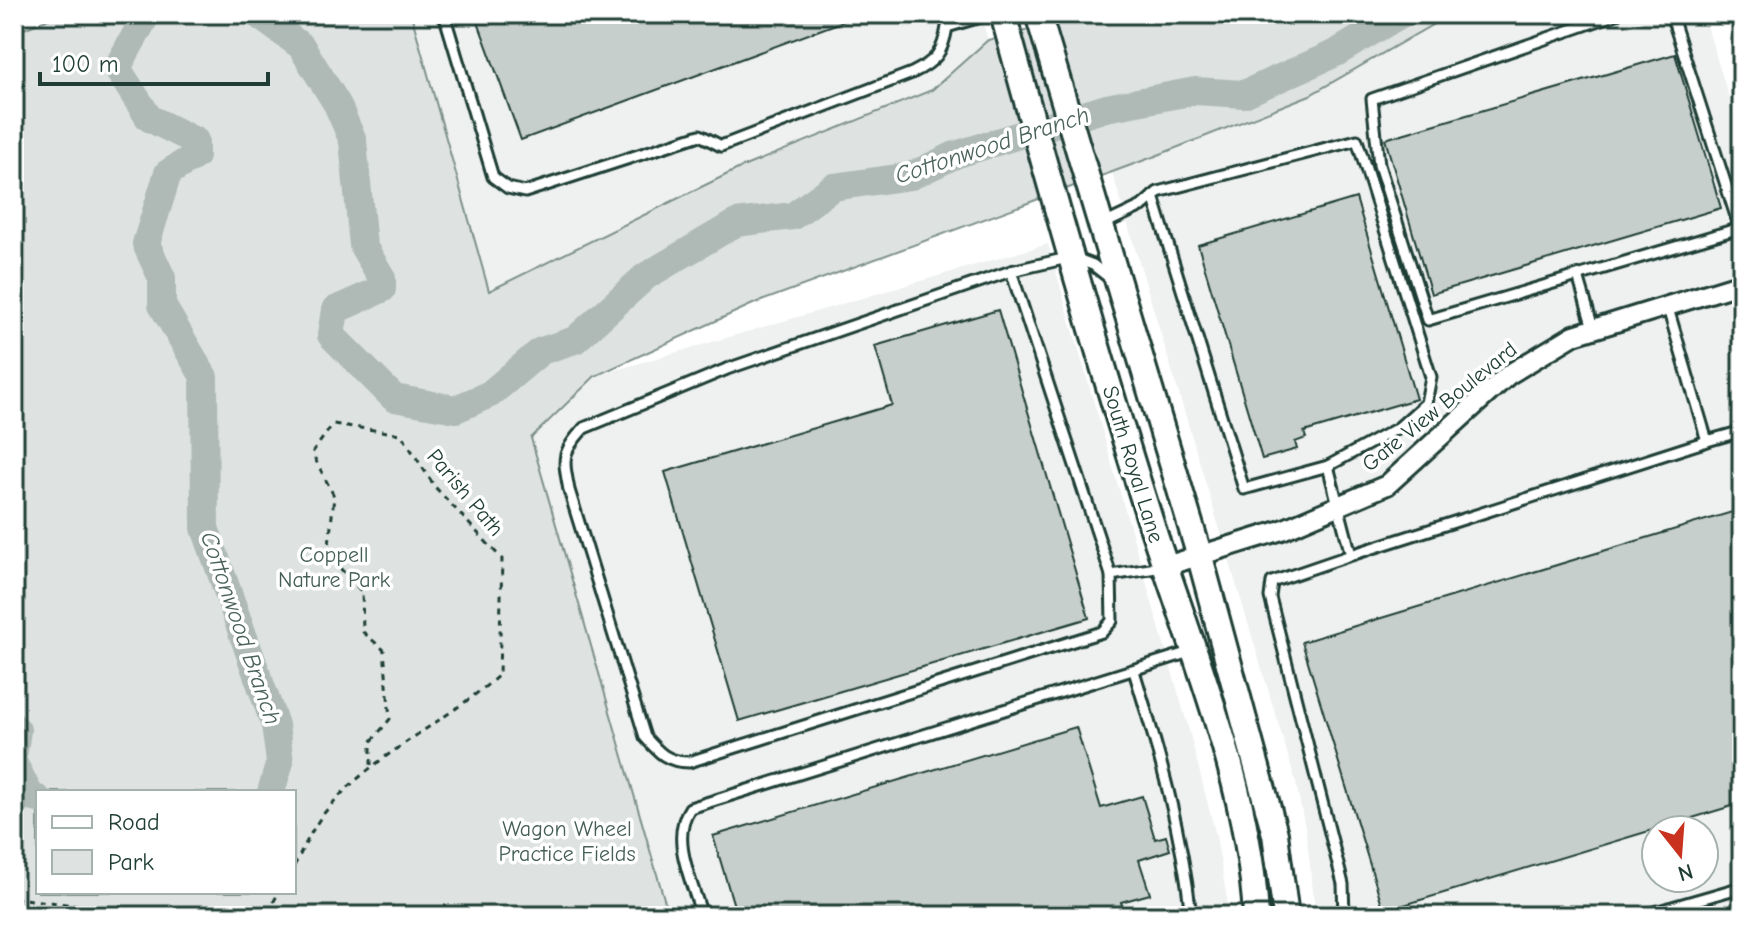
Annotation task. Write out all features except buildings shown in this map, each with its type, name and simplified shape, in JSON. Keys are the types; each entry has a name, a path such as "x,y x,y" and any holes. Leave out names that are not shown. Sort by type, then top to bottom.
{"main road":[{"name":"South Royal Lane","path":"1003,14 1053,195 1244,822 1256,916"},
{"name":"South Royal Lane","path":"1038,14 1200,557 1275,834 1286,916"}],"street":[{"name":"Gate View Boulevard","path":"1166,566 1200,557 1336,508 1387,485 1508,375 1574,335 1742,283"}],"lane":[{"path":"444,14 493,177 508,188 525,192 700,135 721,146 912,73 933,63 944,48 947,27 943,14"},
{"path":"947,27 990,14"},
{"path":"1617,14 1372,99 1379,165 1428,320 1741,231 1671,14"},
{"path":"1101,226 1142,206 1153,196 1357,140 1431,377 1426,403 1398,428 1328,466 1244,489 1153,196"},
{"path":"1011,271 1111,575 1112,621 1102,632 689,762 674,762 660,754 645,737 569,490 564,459 567,446 575,437 584,428 727,369 1011,271 1072,257 1093,265 1119,286"},
{"path":"1578,276 1593,328"},
{"path":"1667,305 1707,441"},
{"path":"1344,916 1343,884 1270,597 1272,582 1742,431"},
{"path":"1328,466 1336,508 1351,555"},
{"path":"1111,575 1166,566"},
{"path":"702,916 680,840 681,822 690,808 1193,651"},
{"path":"1134,671 1167,779 1186,872 1191,916"},
{"path":"1641,916 1742,887"}],"path":[{"name":"Parish Path","path":"296,862 324,813 371,768 476,695 499,675 502,559 435,487 401,434 333,424 312,453 334,496 328,555 362,592 363,632 384,650 390,719 371,742 371,768"},
{"path":"256,916 268,912 278,894"},
{"path":"14,898 128,911 136,916"}],"shaded area":[{"path":"411,14 980,14 988,40 932,90 740,168 489,291"},
{"path":"1451,14 1703,14 1742,139 1742,916 1316,916 1306,832 1295,779 1112,172 1310,95"},
{"path":"1048,244 1189,730 1216,836 1230,916 669,916 530,438 595,376"}],"green space":[{"name":"Coppell Nature Park","path":"60,14 411,14 489,291 740,168 932,90 988,40 1094,14 1451,14 1310,95 1153,157 753,304 595,376 531,438 669,916 14,916 14,33"}],"waterway":[{"name":"Cottonwood Branch","path":"147,14 117,68 149,118 195,141 195,156 168,173 146,244 162,278 162,305 204,377 205,528 275,725 280,762 272,790"},
{"name":"Cottonwood Branch","path":"257,14 301,46 337,104 353,141 363,246 382,278 382,289 335,310 331,335 394,398 456,409 490,394 541,351 575,340 646,276 736,223 793,216 833,187 911,176 955,155 1106,108 1195,91 1244,94 1336,53 1401,14"},
{"name":"Cottonwood Branch","path":"14,727 17,730 14,751"},
{"name":"Cottonwood Branch","path":"14,764 31,797 36,798"}],"park label":[{"name":"Wagon Wheel Practice Fields","path":"567,840"}]}
